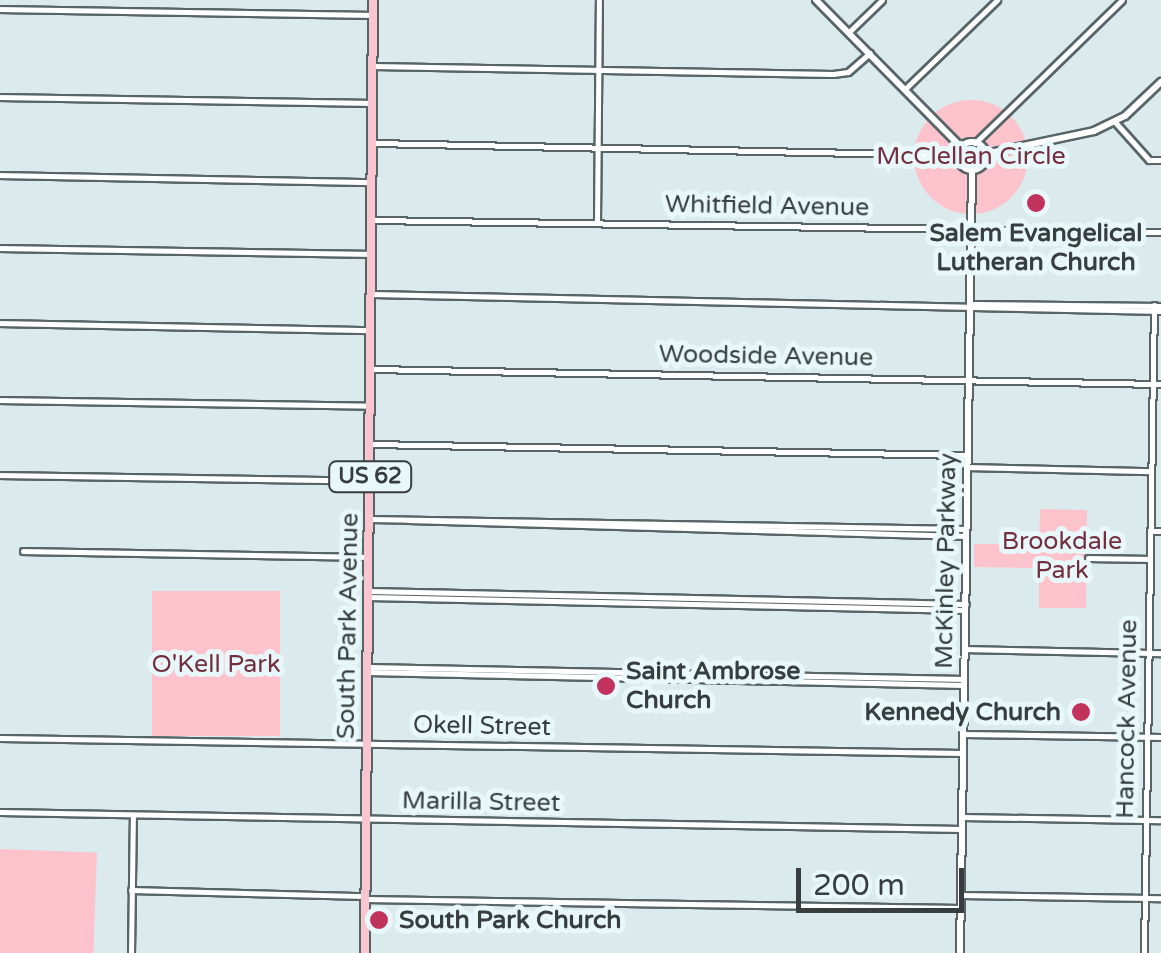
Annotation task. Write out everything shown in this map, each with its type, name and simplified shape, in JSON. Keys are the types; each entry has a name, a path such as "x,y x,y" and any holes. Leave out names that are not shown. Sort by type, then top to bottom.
{"main road":[{"name":"South Park Avenue","path":"365,953 374,0"}],"street":[{"path":"597,224 599,0"},
{"path":"816,0 906,88 972,169 985,154 1114,122 1161,82"},
{"path":"848,32 882,0"},
{"path":"906,88 997,0"},
{"path":"373,142 960,151 975,143 1122,0"},
{"path":"0,10 373,15"},
{"path":"373,66 838,74 870,53"},
{"path":"0,97 373,102"},
{"path":"1114,122 1149,160 1161,160"},
{"path":"975,143 985,154"},
{"name":"McKinley Parkway","path":"960,953 972,169"},
{"path":"0,174 372,182"},
{"name":"Whitfield Avenue","path":"372,220 1161,232"},
{"path":"0,248 372,254"},
{"path":"372,294 1158,308"},
{"name":"Hancock Avenue","path":"1144,953 1152,384 1158,308"},
{"path":"0,323 372,330"},
{"name":"Woodside Avenue","path":"371,369 1161,384"},
{"path":"0,400 371,406"},
{"path":"370,444 968,455"},
{"path":"968,467 1161,466"},
{"path":"0,475 370,481"},
{"path":"369,519 966,532"},
{"path":"1150,531 1161,531"},
{"path":"22,550 369,557"},
{"path":"1088,558 1150,559"},
{"path":"368,594 966,607"},
{"path":"965,649 1161,654"},
{"path":"368,670 964,682"},
{"path":"964,734 1161,737"},
{"name":"Okell Street","path":"0,738 963,753"},
{"name":"Marilla Street","path":"0,812 962,829"},
{"path":"131,953 132,815"},
{"path":"962,817 1161,820"},
{"path":"131,890 961,908"},
{"path":"961,894 1161,898"}],"green space":[{"name":"McClellan Circle","path":"971,100 993,104 1011,117 1024,135 1028,157 1024,179 1011,197 993,210 971,214 949,210 931,197 918,179 914,157 918,135 931,117 949,104"},
{"name":"Brookdale Park","path":"1040,509 1087,510 1086,608 1039,608 1039,568 974,567 974,544 1039,544"},
{"name":"O'Kell Park","path":"152,591 280,591 280,736 152,736"},
{"path":"0,849 97,852 93,953 0,953"}],"place":[{"name":"Salem Evangelical Lutheran Church","path":"1036,203"},
{"name":"Saint Ambrose Church","path":"606,686"},
{"name":"Kennedy Church","path":"1081,712"},
{"name":"South Park Church","path":"379,920"}]}
